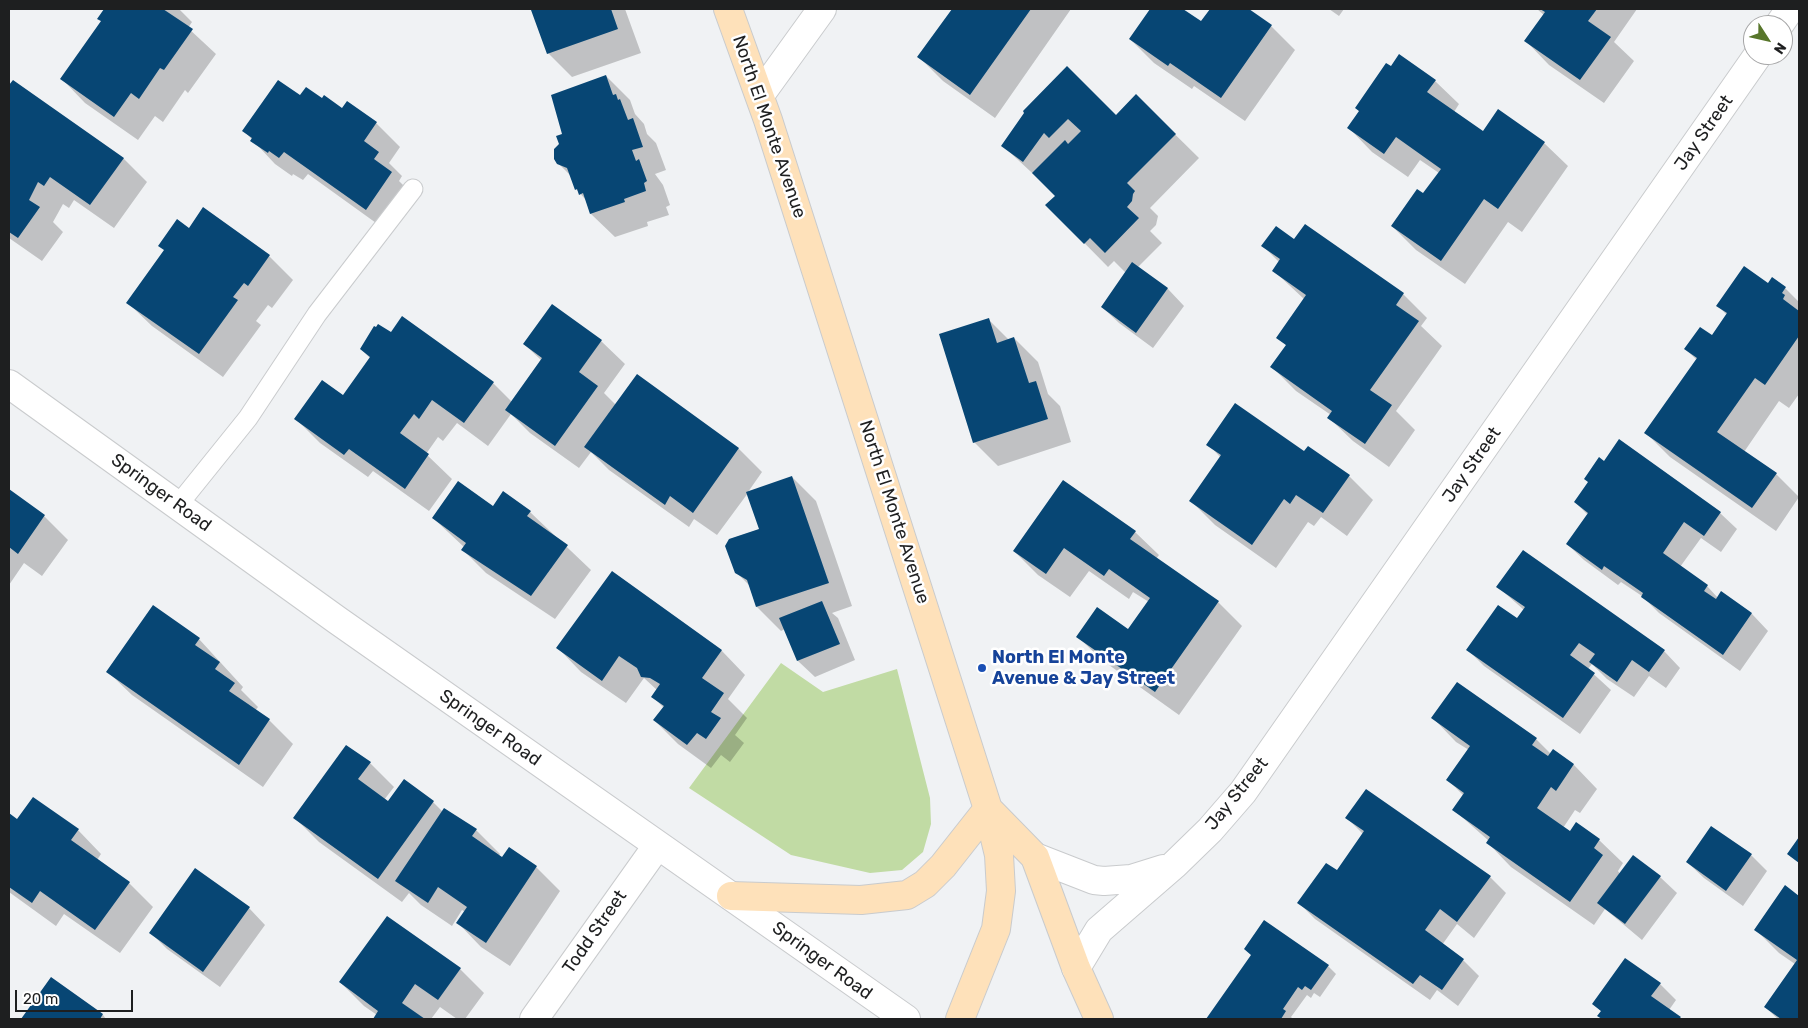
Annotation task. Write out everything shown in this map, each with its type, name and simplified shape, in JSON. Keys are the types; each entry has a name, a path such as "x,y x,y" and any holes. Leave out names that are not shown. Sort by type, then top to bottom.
{"main road":[{"name":"North El Monte Avenue","path":"728,9 760,95 988,809 999,855 1001,891 996,929 960,1019"},
{"path":"731,896 861,900 907,895 924,884 943,866 988,809 1035,857 1076,968 1098,1019"}],"street":[{"path":"760,95 822,9"},
{"name":"Jay Street","path":"1076,968 1098,930 1174,865 1210,830 1243,792 1751,65"},
{"name":"Springer Road","path":"9,384 657,846 906,1019"},
{"name":"Todd Street","path":"534,1019 657,846"},
{"name":"Jay Street","path":"1035,857 1094,880 1104,881 1131,879 1174,865"}],"lane":[{"path":"178,505 248,418 317,314 413,189"}],"green space":[{"path":"781,663 823,692 897,669 930,798 931,824 923,852 902,870 870,873 791,855 689,788"}],"building":[{"path":"104,9 163,9 193,29 164,70 160,68 139,99 131,93 114,117 60,79 101,21 97,19"},
{"path":"611,9 618,29 547,54 531,10"},
{"path":"952,9 1031,9 970,95 917,57"},
{"path":"1150,9 1183,9 1201,21 1210,9 1249,9 1272,25 1221,98 1170,63 1168,66 1129,39"},
{"path":"1540,9 1597,9 1588,21 1611,37 1580,80 1524,41 1545,12"},
{"path":"1399,54 1436,80 1427,92 1483,131 1498,109 1545,142 1498,209 1484,199 1441,261 1391,226 1417,189 1423,193 1441,169 1396,137 1384,154 1347,128 1359,111 1355,108 1386,63 1391,66"},
{"path":"1067,66 1116,115 1136,94 1176,134 1127,183 1135,191 1132,201 1127,207 1139,218 1105,253 1090,238 1084,244 1045,205 1055,196 1032,173 1065,140 1068,144 1081,131 1068,119 1049,138 1044,133 1023,162 1001,146 1024,113 1023,111"},
{"path":"606,75 613,95 616,94 618,100 620,99 628,120 633,118 643,147 632,150 636,161 639,159 647,181 644,183 646,191 624,199 625,202 590,214 583,193 579,195 577,189 575,190 567,168 557,164 554,159 554,149 559,144 556,136 562,134 551,95"},
{"path":"13,80 124,158 90,205 50,177 44,186 38,182 29,200 40,207 18,238 9,232 9,85"},
{"path":"278,80 300,95 306,87 322,98 324,95 342,108 347,101 377,122 364,141 379,152 374,159 392,172 366,210 284,152 279,158 269,151 268,153 250,141 252,138 242,131"},
{"path":"203,207 270,255 248,286 244,283 233,297 238,300 199,354 126,303 164,250 158,246 177,219 189,228"},
{"path":"1305,224 1404,293 1396,305 1419,321 1370,390 1392,405 1365,444 1327,418 1332,411 1270,367 1286,345 1276,338 1306,295 1272,271 1280,259 1261,246 1276,226 1294,239"},
{"path":"1132,262 1168,288 1136,333 1101,307"},
{"path":"1744,266 1768,283 1772,277 1786,287 1782,293 1785,295 1783,299 1799,311 1799,336 1765,385 1755,378 1717,432 1777,473 1752,508 1644,433 1697,358 1684,349 1700,327 1712,335 1727,313 1716,306"},
{"path":"552,304 602,340 579,372 598,386 555,446 505,410 542,358 523,344"},
{"path":"402,316 494,382 464,423 432,400 419,419 414,414 400,433 429,454 405,489 349,449 344,455 294,419 322,380 343,395 370,357 360,349 374,326 376,327 378,324 391,332"},
{"path":"989,318 997,343 1014,337 1029,383 1036,381 1048,419 973,443 939,334"},
{"path":"637,374 739,448 693,513 670,496 665,505 584,447"},
{"path":"1235,403 1304,451 1308,446 1350,475 1323,513 1296,495 1290,504 1284,499 1252,545 1189,501 1221,455 1206,445"},
{"path":"1619,439 1721,512 1704,536 1684,522 1663,553 1708,585 1704,591 1716,599 1721,591 1752,613 1723,655 1641,597 1643,593 1604,566 1602,570 1566,544 1588,513 1574,502 1588,482 1584,479 1599,457 1604,461"},
{"path":"792,476 829,583 756,607 747,580 735,573 725,546 729,539 759,529 746,492"},
{"path":"1063,480 1136,531 1130,539 1219,601 1155,692 1076,637 1097,607 1128,629 1150,598 1109,569 1104,576 1064,548 1046,574 1013,551"},
{"path":"458,481 493,506 503,491 531,511 527,516 568,545 531,596 461,550 466,543 432,518"},
{"path":"9,489 45,515 18,554 9,547"},
{"path":"1523,550 1665,650 1649,672 1632,660 1617,682 1589,662 1595,654 1579,643 1570,655 1595,673 1563,718 1466,650 1498,605 1517,618 1525,607 1496,587"},
{"path":"612,571 722,650 702,678 724,693 711,712 721,718 706,739 697,733 687,745 653,720 664,706 651,697 660,684 650,678 641,677 637,668 619,656 602,681 556,648"},
{"path":"822,601 840,644 797,661 779,618"},
{"path":"153,605 200,638 195,645 220,662 215,669 235,683 229,691 270,719 239,765 106,672"},
{"path":"1457,682 1537,738 1532,745 1548,756 1553,749 1574,764 1556,791 1551,787 1537,808 1570,831 1576,822 1600,839 1594,848 1603,855 1570,902 1486,843 1490,837 1452,810 1464,793 1446,780 1470,746 1431,718"},
{"path":"346,745 371,762 358,779 388,801 404,779 434,801 378,879 293,818"},
{"path":"1366,789 1491,876 1457,922 1440,909 1425,930 1464,959 1442,990 1420,975 1413,984 1297,903 1326,863 1337,870 1364,831 1345,818"},
{"path":"33,797 79,829 71,840 130,882 95,930 40,891 32,903 9,887 9,813 17,819"},
{"path":"444,808 477,829 472,836 502,857 509,847 537,866 486,943 456,923 467,907 438,887 428,903 395,881"},
{"path":"1711,826 1752,854 1726,891 1686,862"},
{"path":"1799,837 1799,863 1787,854"},
{"path":"1633,855 1661,876 1625,924 1597,903"},
{"path":"195,868 250,907 203,972 149,933"},
{"path":"1785,885 1799,896 1799,1019 1781,1019 1764,1007 1797,960 1754,930"},
{"path":"387,916 461,968 438,1000 415,984 402,1003 425,1019 373,1019 378,1011 339,982"},
{"path":"1264,920 1329,965 1311,990 1305,986 1302,990 1298,987 1283,1009 1286,1011 1281,1019 1206,1019 1251,955 1244,949"},
{"path":"1625,958 1661,983 1651,996 1681,1017 1679,1019 1602,1019 1597,1016 1601,1011 1592,1004"},
{"path":"51,977 103,1014 100,1019 21,1019"}],"place":[{"name":"North El Monte Avenue & Jay Street","path":"982,668"}]}
